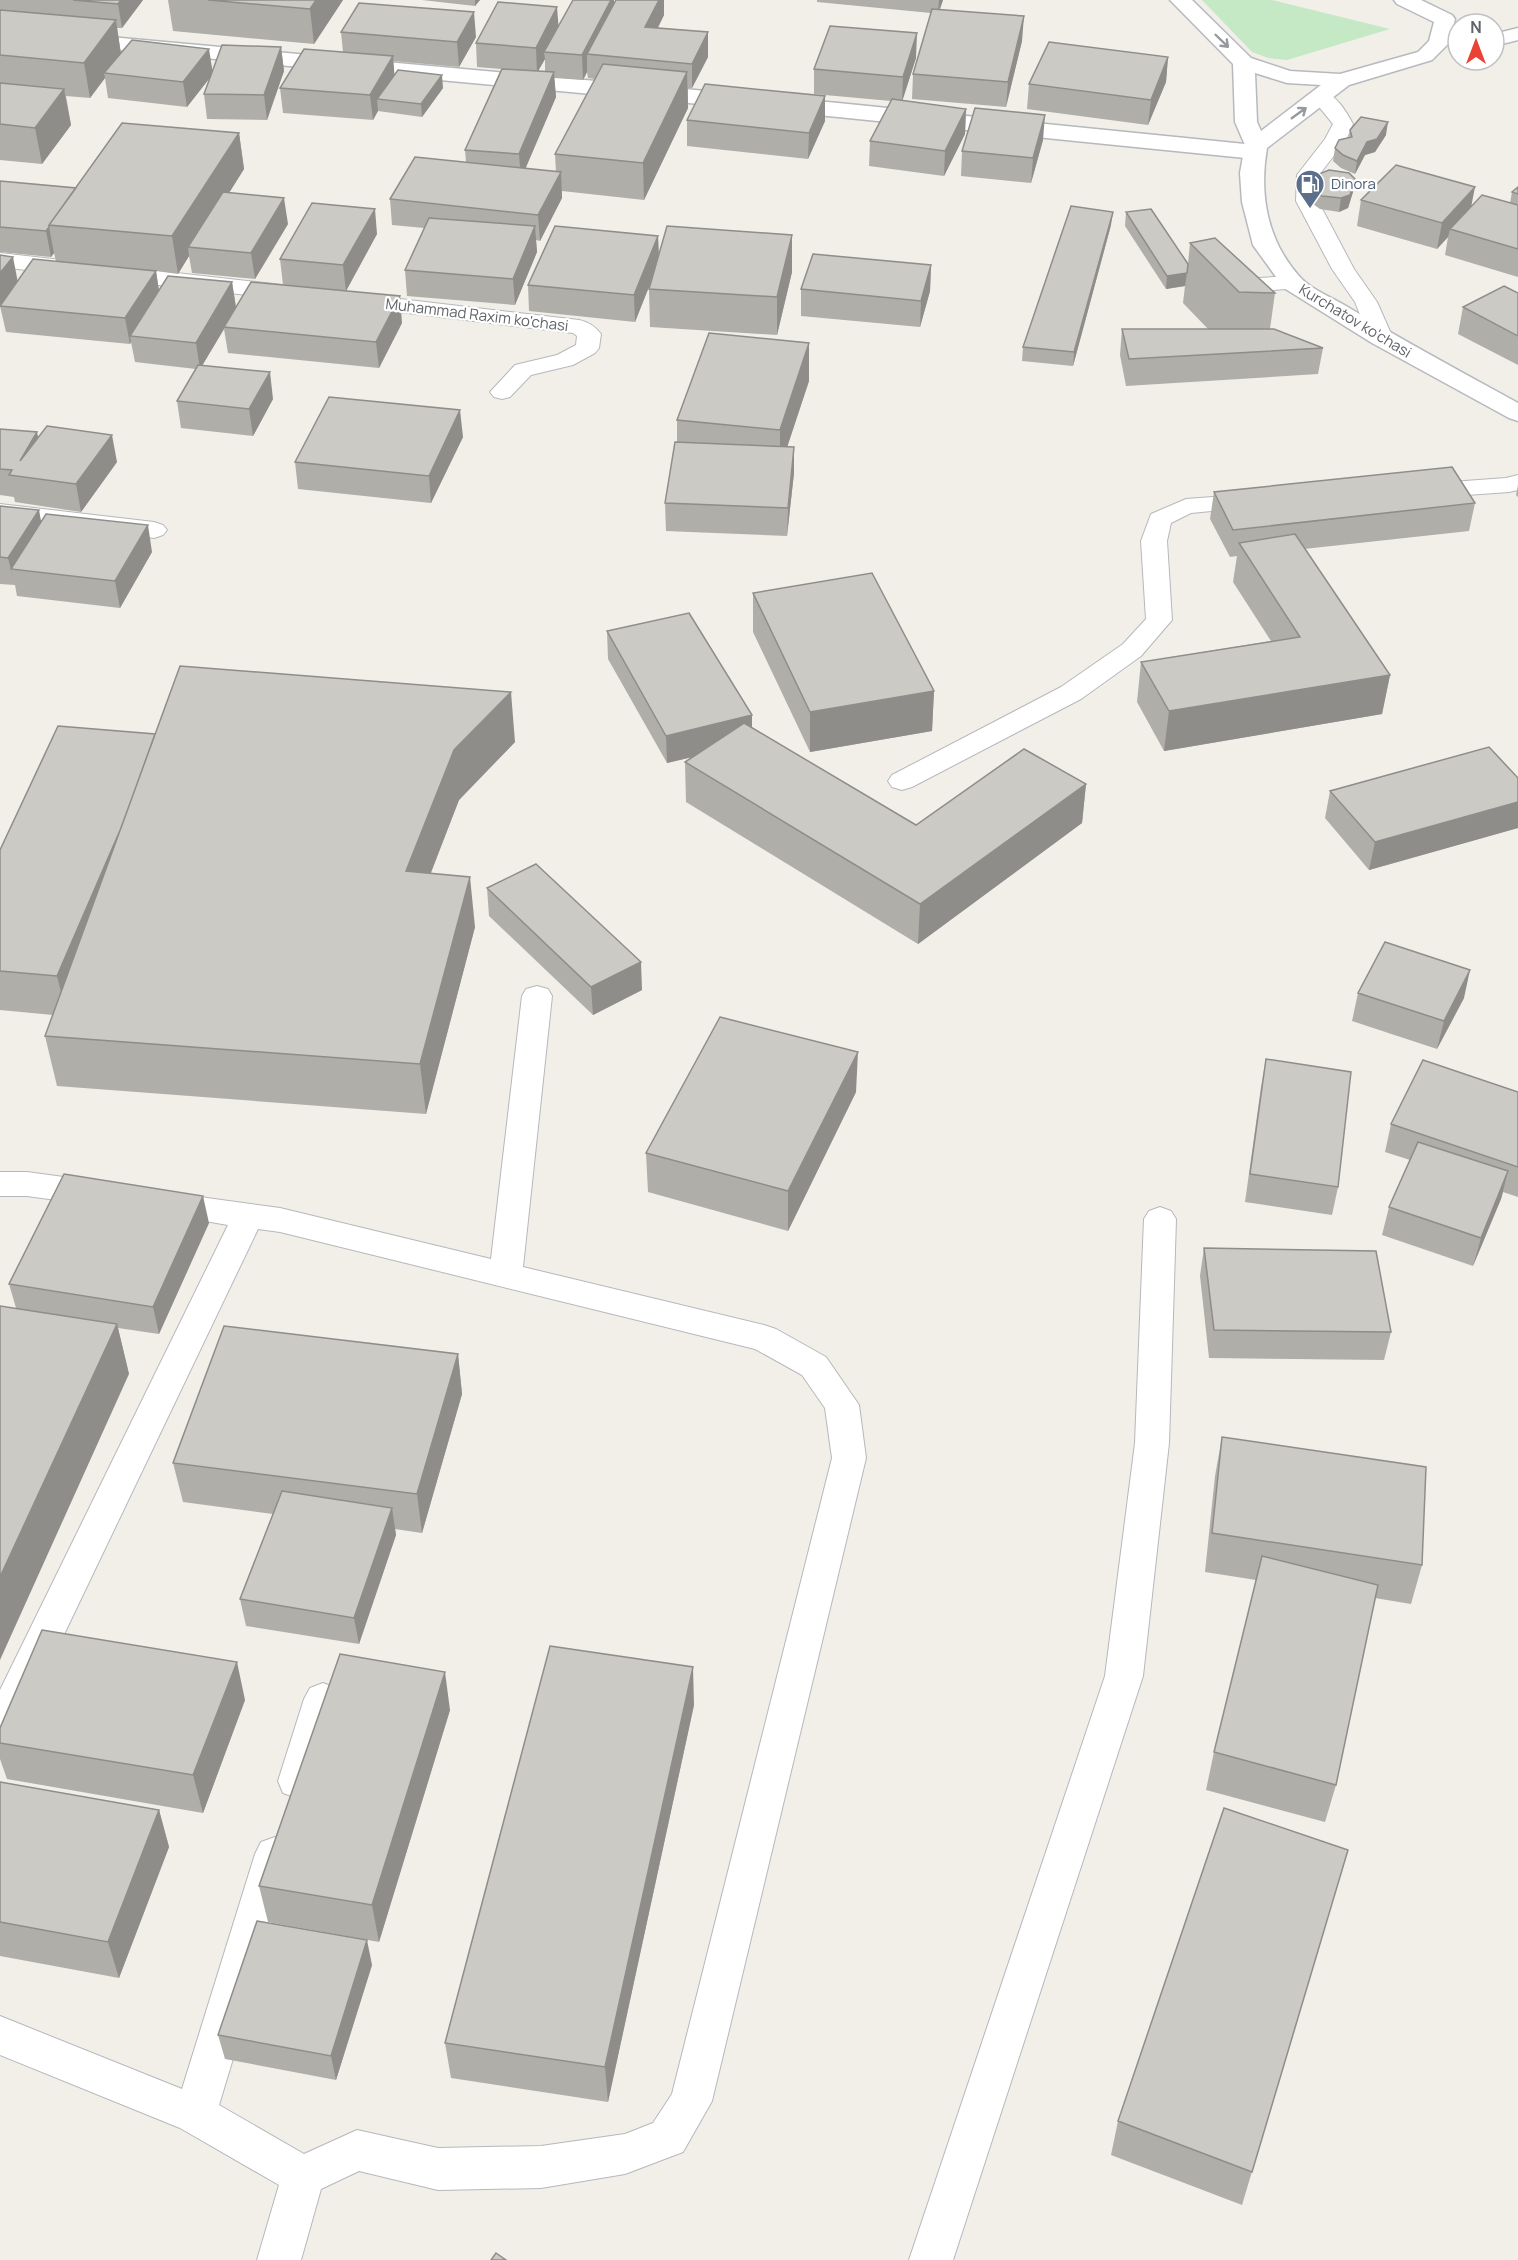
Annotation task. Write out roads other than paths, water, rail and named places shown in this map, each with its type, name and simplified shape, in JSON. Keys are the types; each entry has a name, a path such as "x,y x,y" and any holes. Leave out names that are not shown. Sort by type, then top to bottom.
{"main road":[{"path":"1180,0 1244,62 1287,77 1341,80 1446,51"},
{"path":"1404,0 1445,19 1439,43 1425,56"},
{"path":"0,33 1255,148 1341,80"},
{"name":"Kurchatov ko'chasi","path":"1244,62 1246,122 1255,148 1251,173 1252,202 1265,245 1292,283 1380,338 1518,413"}],"lane":[{"path":"1321,97 1343,124 1335,140 1308,175 1307,201 1343,269 1366,302 1380,338"},
{"path":"0,260 316,296"},
{"path":"1202,289 1292,283"},
{"name":"Muhammad Raxim ko'chasi","path":"339,299 579,327 589,333 587,348 565,360 523,370 502,392"},
{"path":"1405,492 1509,485 1518,482"},
{"path":"902,781 1071,693 1132,650 1159,620 1154,541 1160,519 1186,506 1278,500"},
{"path":"0,511 154,530"},
{"path":"504,1276 537,996"},
{"path":"0,1184 27,1184 280,1220 764,1338 814,1366 842,1405 849,1458 691,2101 668,2138 625,2154 541,2167 438,2169 357,2150 303,2176 279,2260"},
{"path":"0,1729 248,1216"},
{"path":"931,2260 1124,1676 1152,1443 1160,1219"},
{"path":"195,2114 322,1699"},
{"path":"0,2035 195,2114 303,2176"}],"place":[{"name":"Dinora","path":"1310,210"}]}
